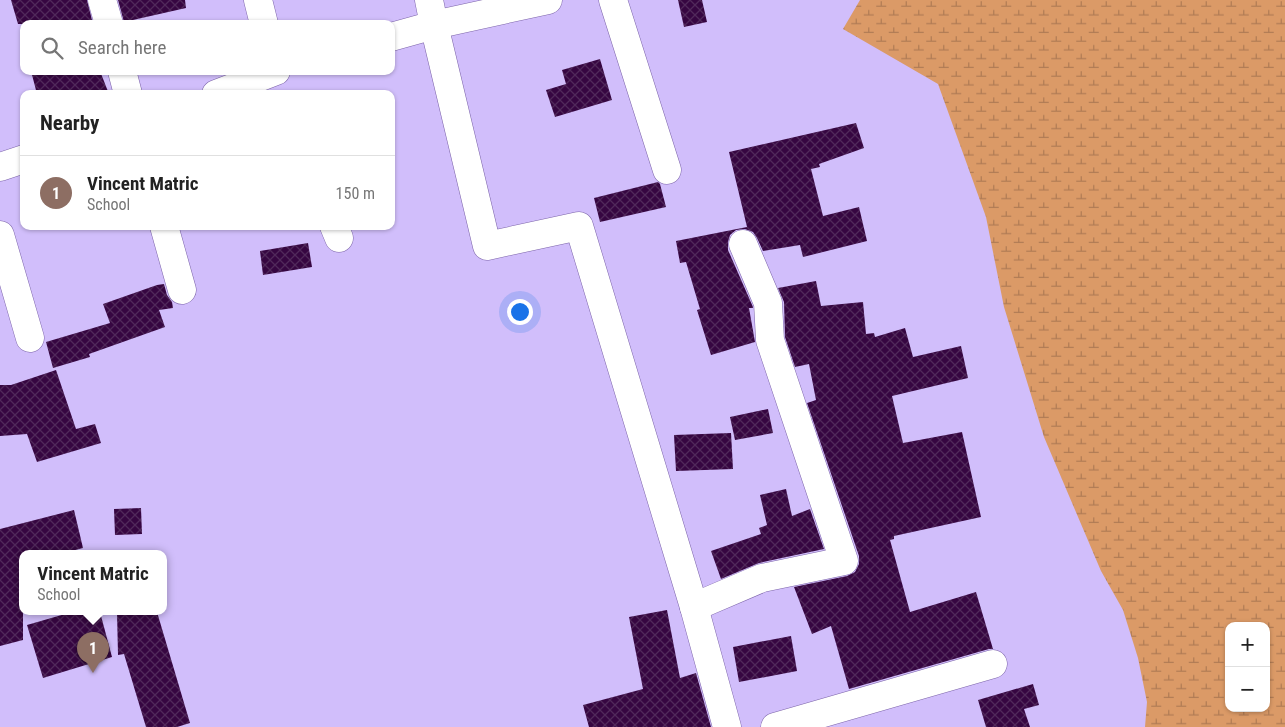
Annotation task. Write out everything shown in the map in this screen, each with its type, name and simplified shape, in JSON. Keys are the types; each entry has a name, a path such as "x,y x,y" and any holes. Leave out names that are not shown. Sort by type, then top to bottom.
{"street":[{"path":"102,0 107,20"},
{"path":"258,0 263,20"},
{"path":"395,35 431,13 548,0"},
{"path":"613,0 667,170"},
{"path":"431,13 488,246 579,226 694,607 727,727"},
{"path":"123,75 127,90"},
{"path":"226,90 265,75"},
{"path":"276,75 282,90"},
{"path":"0,167 20,160"},
{"path":"165,230 182,290"},
{"path":"0,235 30,338"},
{"path":"694,607 762,578 844,561 770,340 768,303 743,244"},
{"path":"775,727 993,664"}],"green space":[{"path":"860,0 1285,0 1285,727 1145,727 1147,702 1138,658 1123,610 1101,571 1044,437 1004,307 986,217 938,84 843,29"}],"building":[{"path":"11,0 87,0 92,20 20,20 20,24 18,24"},
{"path":"118,0 185,0 186,8 133,20 123,20"},
{"path":"678,0 702,0 707,22 684,27"},
{"path":"600,59 612,100 555,117 546,90 566,84 562,70"},
{"path":"32,75 102,75 107,90 36,90"},
{"path":"856,123 864,148 819,164 820,167 811,169 823,216 859,207 867,241 803,257 800,245 763,251 753,232 745,229 736,230 730,235 728,250 753,307 749,308 755,342 711,355 697,310 700,309 686,262 680,263 676,241 747,227 729,152"},
{"path":"658,182 666,207 600,222 594,198"},
{"path":"308,243 312,267 263,275 260,251"},
{"path":"816,281 821,306 863,302 866,334 874,333 875,337 905,328 913,357 961,346 968,378 892,396 903,443 962,432 981,517 894,536 894,539 890,540 910,612 976,592 993,649 849,689 831,626 812,634 794,587 847,576 855,572 859,564 859,556 807,403 816,400 809,364 795,367 785,337 784,302 778,288"},
{"path":"164,284 173,308 159,310 165,327 89,354 90,357 53,368 46,342 110,323 103,304"},
{"path":"56,370 76,429 95,424 101,443 37,462 27,434 0,436 0,385 11,385"},
{"path":"768,409 773,433 735,440 730,417"},
{"path":"731,433 733,469 676,471 674,435"},
{"path":"786,489 792,516 810,509 824,549 759,563 721,579 711,551 761,534 759,528 767,525 760,495"},
{"path":"141,508 142,534 115,535 114,509"},
{"path":"74,510 83,548 75,550 19,550 19,615 23,615 23,640 0,646 0,529"},
{"path":"667,610 680,678 696,673 711,727 589,727 583,705 643,689 629,617"},
{"path":"62,615 101,615 112,657 43,678 27,625"},
{"path":"117,615 158,615 190,723 177,727 146,727 124,654 118,655"},
{"path":"791,636 797,671 739,682 733,647"},
{"path":"1033,684 1039,705 1024,709 1030,727 986,727 978,700"}],"place":[{"name":"Vincent Matric","path":"93,673"}]}
